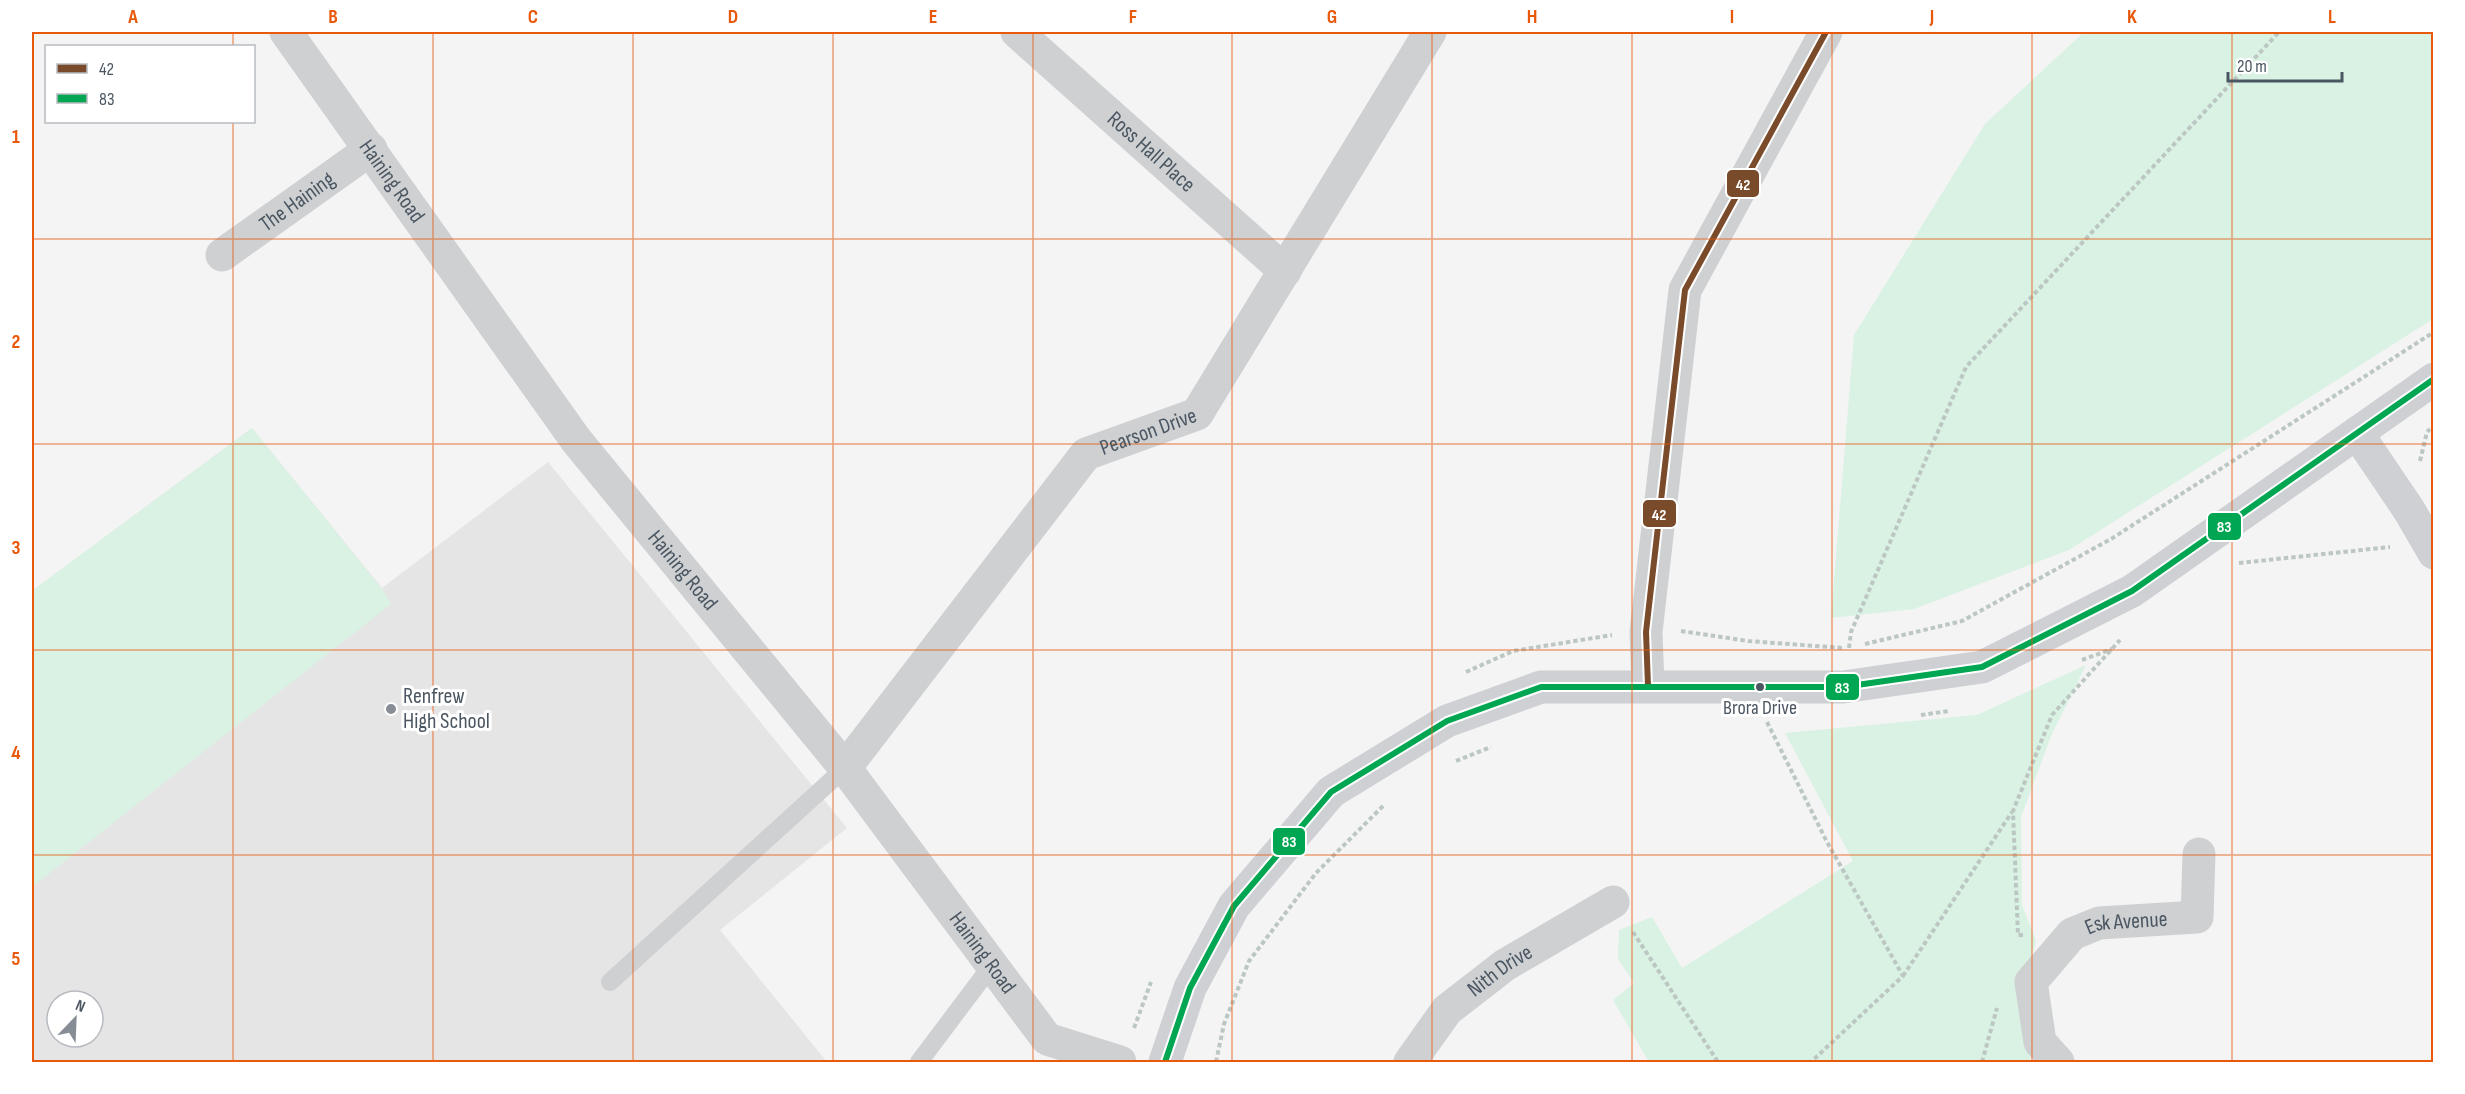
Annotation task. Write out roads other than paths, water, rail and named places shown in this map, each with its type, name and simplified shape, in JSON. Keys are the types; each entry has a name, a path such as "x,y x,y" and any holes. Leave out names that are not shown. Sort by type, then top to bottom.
{"street":[{"name":"Haining Road","path":"286,32 576,440 845,768 1047,1039 1120,1062"},
{"name":"Ross Hall Place","path":"1017,32 1285,271"},
{"name":"Pearson Drive","path":"845,768 1086,454 1197,414 1430,32"},
{"path":"1648,686 1646,632 1685,290 1826,32"},
{"name":"The Haining","path":"222,255 371,149"},
{"path":"1166,1062 1190,988 1234,906 1331,792 1448,720 1541,687 1844,687 1982,667 2132,591 2433,379"},
{"path":"2357,433 2409,510 2433,553"},
{"name":"Esk Avenue","path":"2058,1062 2040,1042 2031,982 2072,934 2099,923 2197,917 2199,854"},
{"name":"Nith Drive","path":"1410,1062 1447,1010 1505,965 1613,902"}],"lane":[{"path":"610,982 845,768"},
{"path":"919,1062 992,965"}],"place":[{"name":"Brora Drive","path":"1760,687"},
{"name":"Renfrew High School","path":"391,709"}]}
